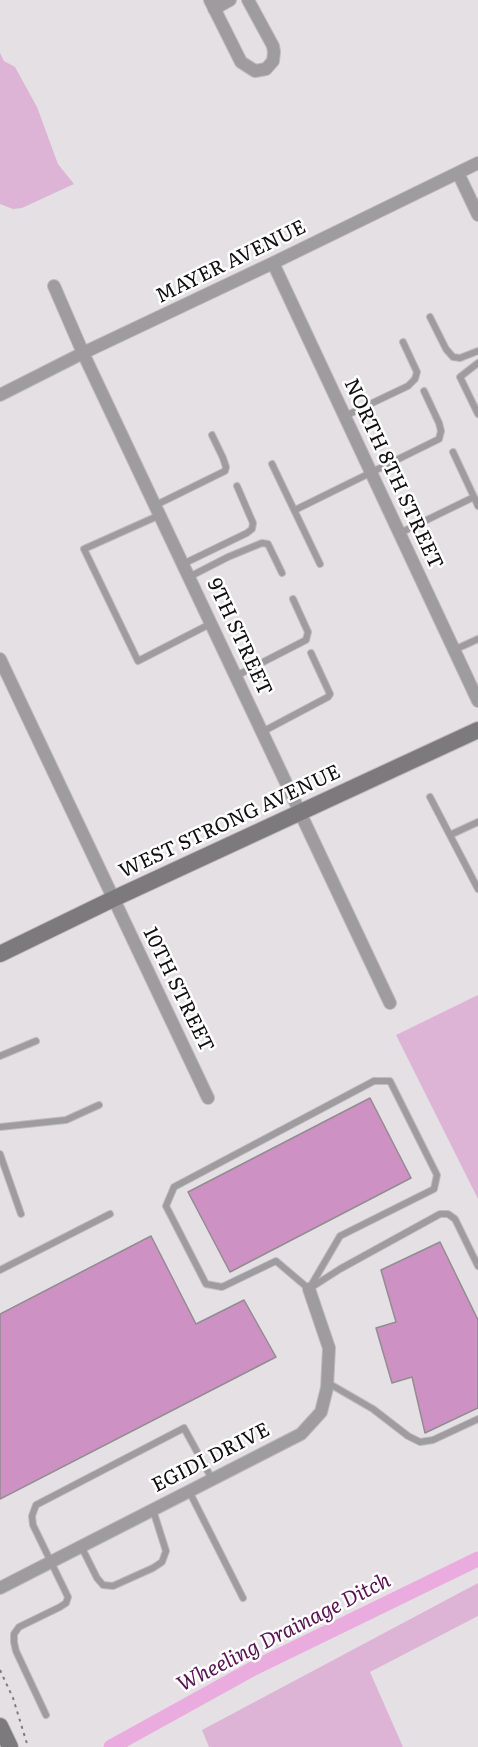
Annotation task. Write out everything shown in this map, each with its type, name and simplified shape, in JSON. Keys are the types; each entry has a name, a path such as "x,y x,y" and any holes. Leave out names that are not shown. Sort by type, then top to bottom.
{"street":[{"path":"230,0 212,4 241,62 255,71 266,69 273,61 273,46 248,0"},
{"name":"MAYER AVENUE","path":"0,395 478,163"},
{"path":"458,173 478,215"},
{"name":"NORTH 8TH STREET","path":"273,263 478,700"},
{"name":"9TH STREET","path":"54,286 83,353 390,1003"},
{"name":"10TH STREET","path":"0,659 208,1098"},
{"name":"WEST STRONG AVENUE","path":"0,954 113,899 478,730"},
{"name":"EGIDI DRIVE","path":"0,1588 301,1434 321,1412 327,1382 329,1348 309,1289"},
{"path":"0,1726 10,1747"}],"lane":[{"path":"430,317 446,349 453,357 460,358 478,351"},
{"path":"345,416 408,386 415,379 417,372 403,342"},
{"path":"478,363 460,377 478,414"},
{"path":"295,510 439,439 441,431 439,423 424,391"},
{"path":"211,623 138,661 84,549 225,471 223,458 212,435"},
{"path":"453,452 478,506"},
{"path":"272,464 320,564"},
{"path":"183,564 252,529 253,523 237,486"},
{"path":"400,533 474,497"},
{"path":"189,577 262,543 268,544 282,573"},
{"path":"236,676 306,640 308,632 293,599"},
{"path":"454,650 478,639"},
{"path":"262,732 330,694 311,653"},
{"path":"430,796 478,889"},
{"path":"450,835 478,822"},
{"path":"0,1056 36,1041"},
{"path":"374,1081 390,1081 437,1175 434,1189 340,1236 309,1289 276,1261 222,1287 206,1284 166,1206 174,1187 374,1081"},
{"path":"0,1127 66,1120 99,1105"},
{"path":"0,1154 21,1215"},
{"path":"0,1270 110,1214"},
{"path":"309,1289 340,1269 441,1214 448,1214 455,1219 478,1266"},
{"path":"327,1382 420,1442 433,1440 478,1419"},
{"path":"46,1715 14,1642 14,1634 19,1627 60,1607 66,1603 68,1597 33,1525 32,1516 36,1505 184,1428 212,1480"},
{"path":"189,1491 243,1598"},
{"path":"81,1546 103,1585 113,1586 153,1568 162,1562 166,1551 153,1510"}],"path":[{"path":"0,1670 13,1698 27,1747"}],"shaded area":[{"path":"0,53 4,61 15,67 37,107 58,164 74,184 22,208 13,209 0,204"},
{"path":"478,995 478,1199 396,1035"},
{"path":"478,1583 478,1616 370,1672 403,1747 209,1747 202,1730"}],"building":[{"path":"370,1098 411,1178 230,1272 188,1192"},
{"path":"151,1236 196,1324 244,1300 276,1357 0,1499 0,1314"},
{"path":"440,1242 478,1320 478,1408 425,1433 412,1377 392,1383 376,1328 396,1322 381,1270"}],"waterway":[{"name":"Wheeling Drainage Ditch","path":"111,1747 254,1668 478,1559"}]}
